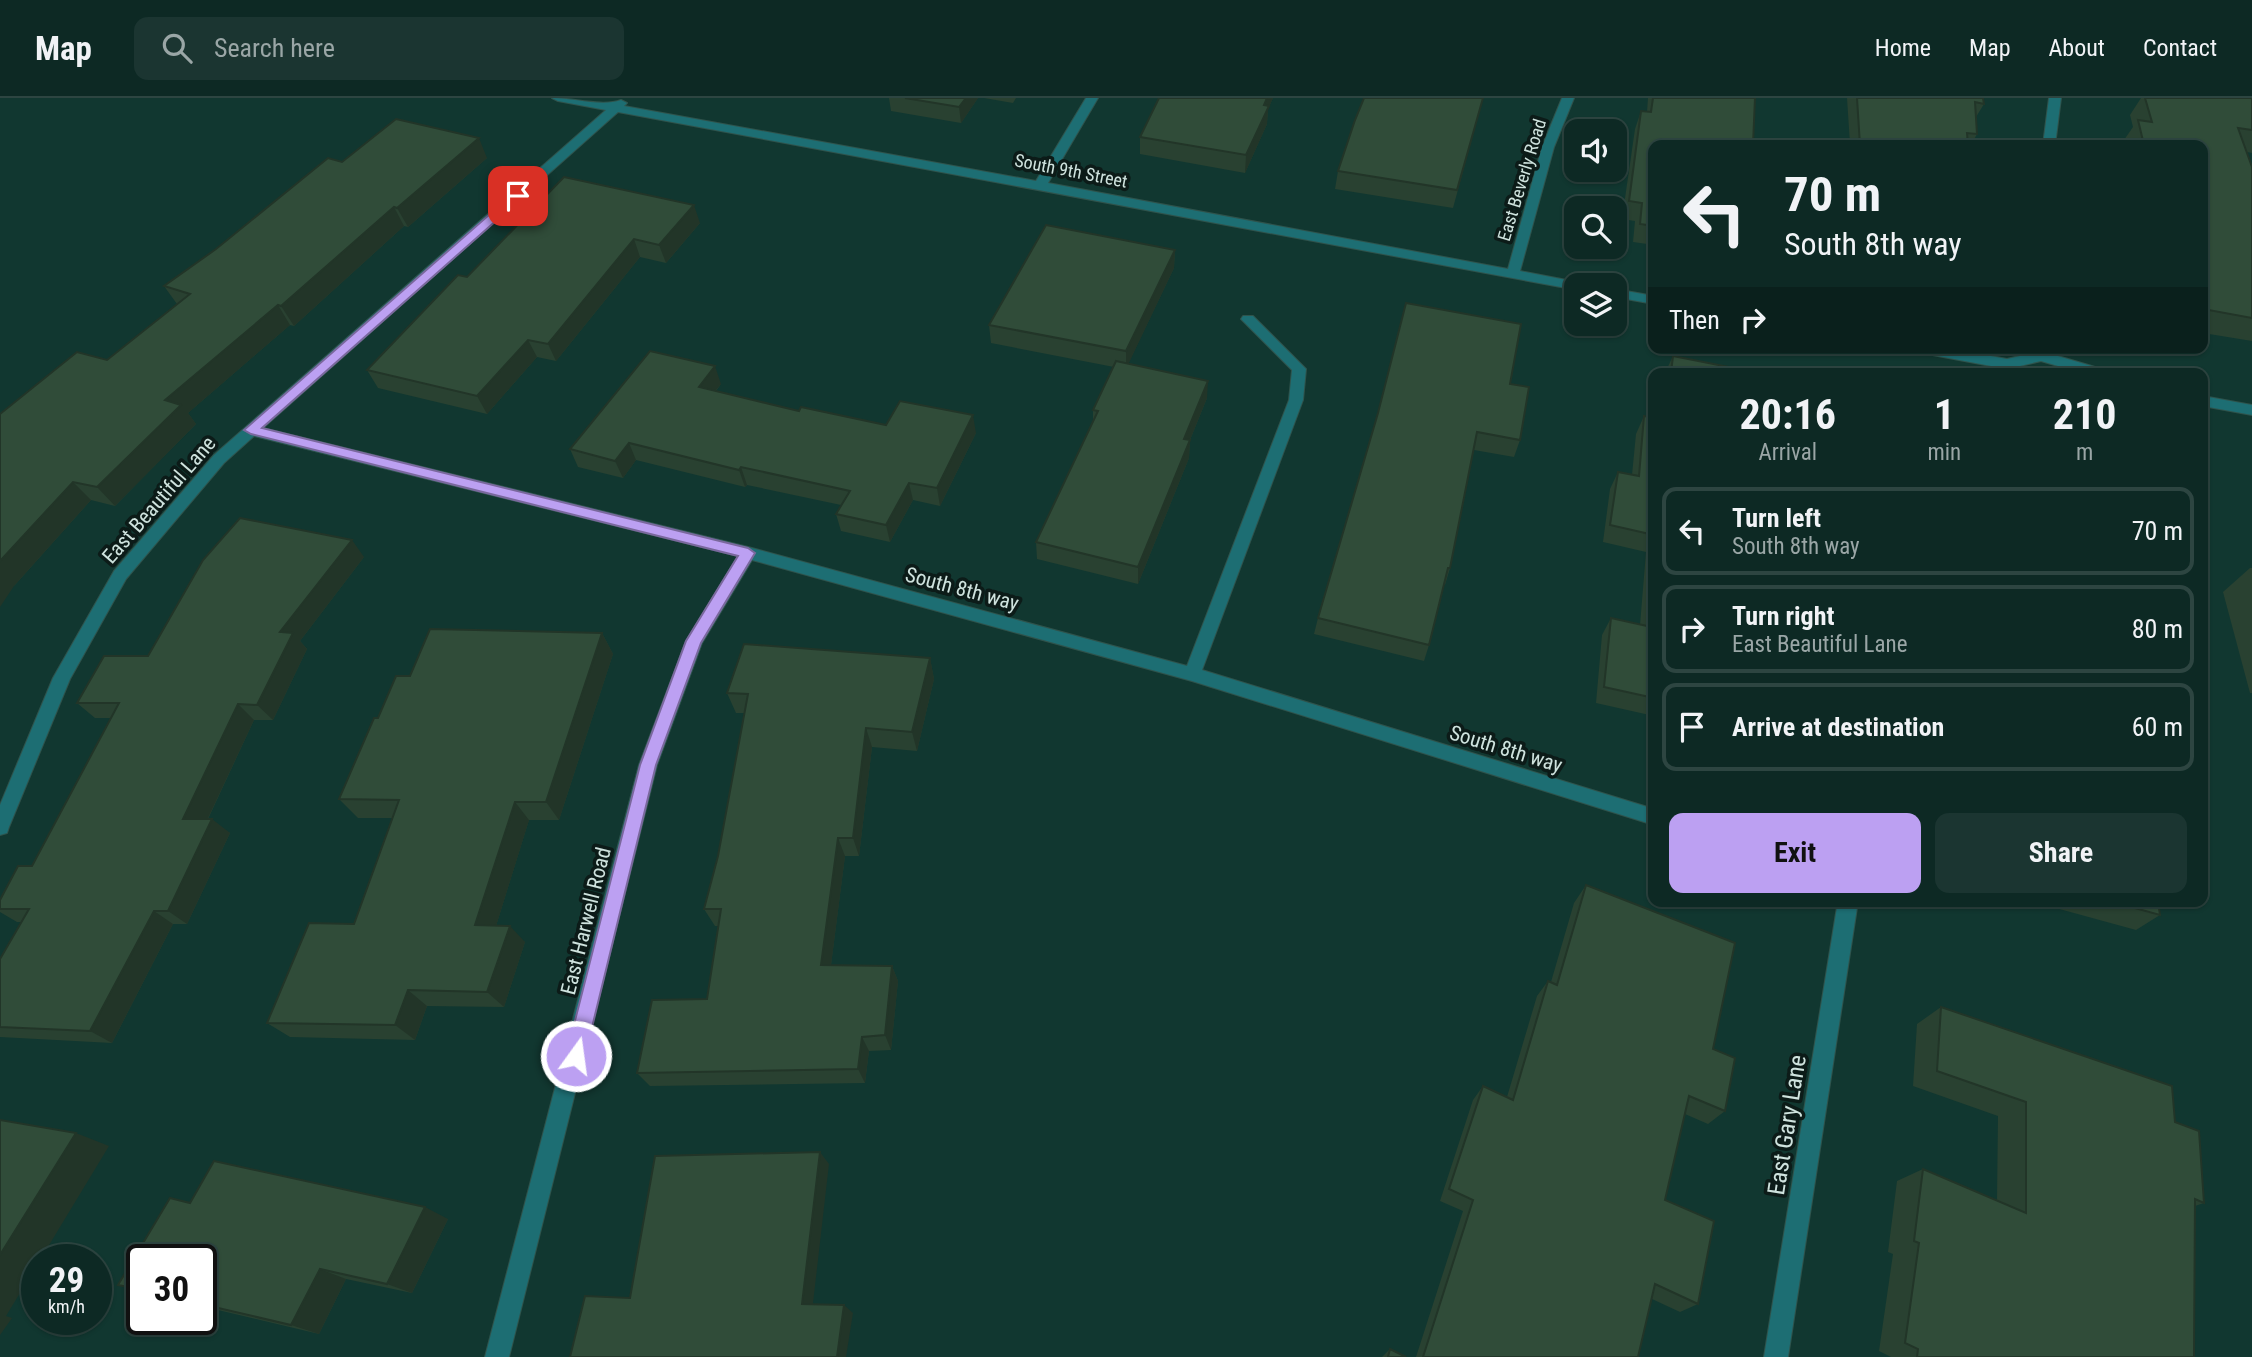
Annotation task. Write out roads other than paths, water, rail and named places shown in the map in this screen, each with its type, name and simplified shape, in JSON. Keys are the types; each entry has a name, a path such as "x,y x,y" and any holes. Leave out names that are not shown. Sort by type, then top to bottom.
{"street":[{"name":"South 9th Street","path":"558,98 1564,284"},
{"name":"East Beautiful Lane","path":"0,827 62,678 120,575 219,458 626,98"},
{"path":"1040,185 1093,98"},
{"name":"East Beverly Road","path":"1513,274 1548,146 1568,98"},
{"path":"2050,140 2055,98"},
{"path":"1627,295 1648,299"},
{"path":"1192,674 1296,400 1299,369 1248,319"},
{"path":"1957,354 2007,363 2038,354"},
{"path":"2050,354 2087,368"},
{"path":"2208,402 2252,410"},
{"name":"South 8th way","path":"251,430 748,553 1192,674 1648,815"},
{"name":"East Harwell Road","path":"497,1357 648,765 694,641 748,553"},
{"name":"East Gary Lane","path":"1776,1357 1847,907"}]}
